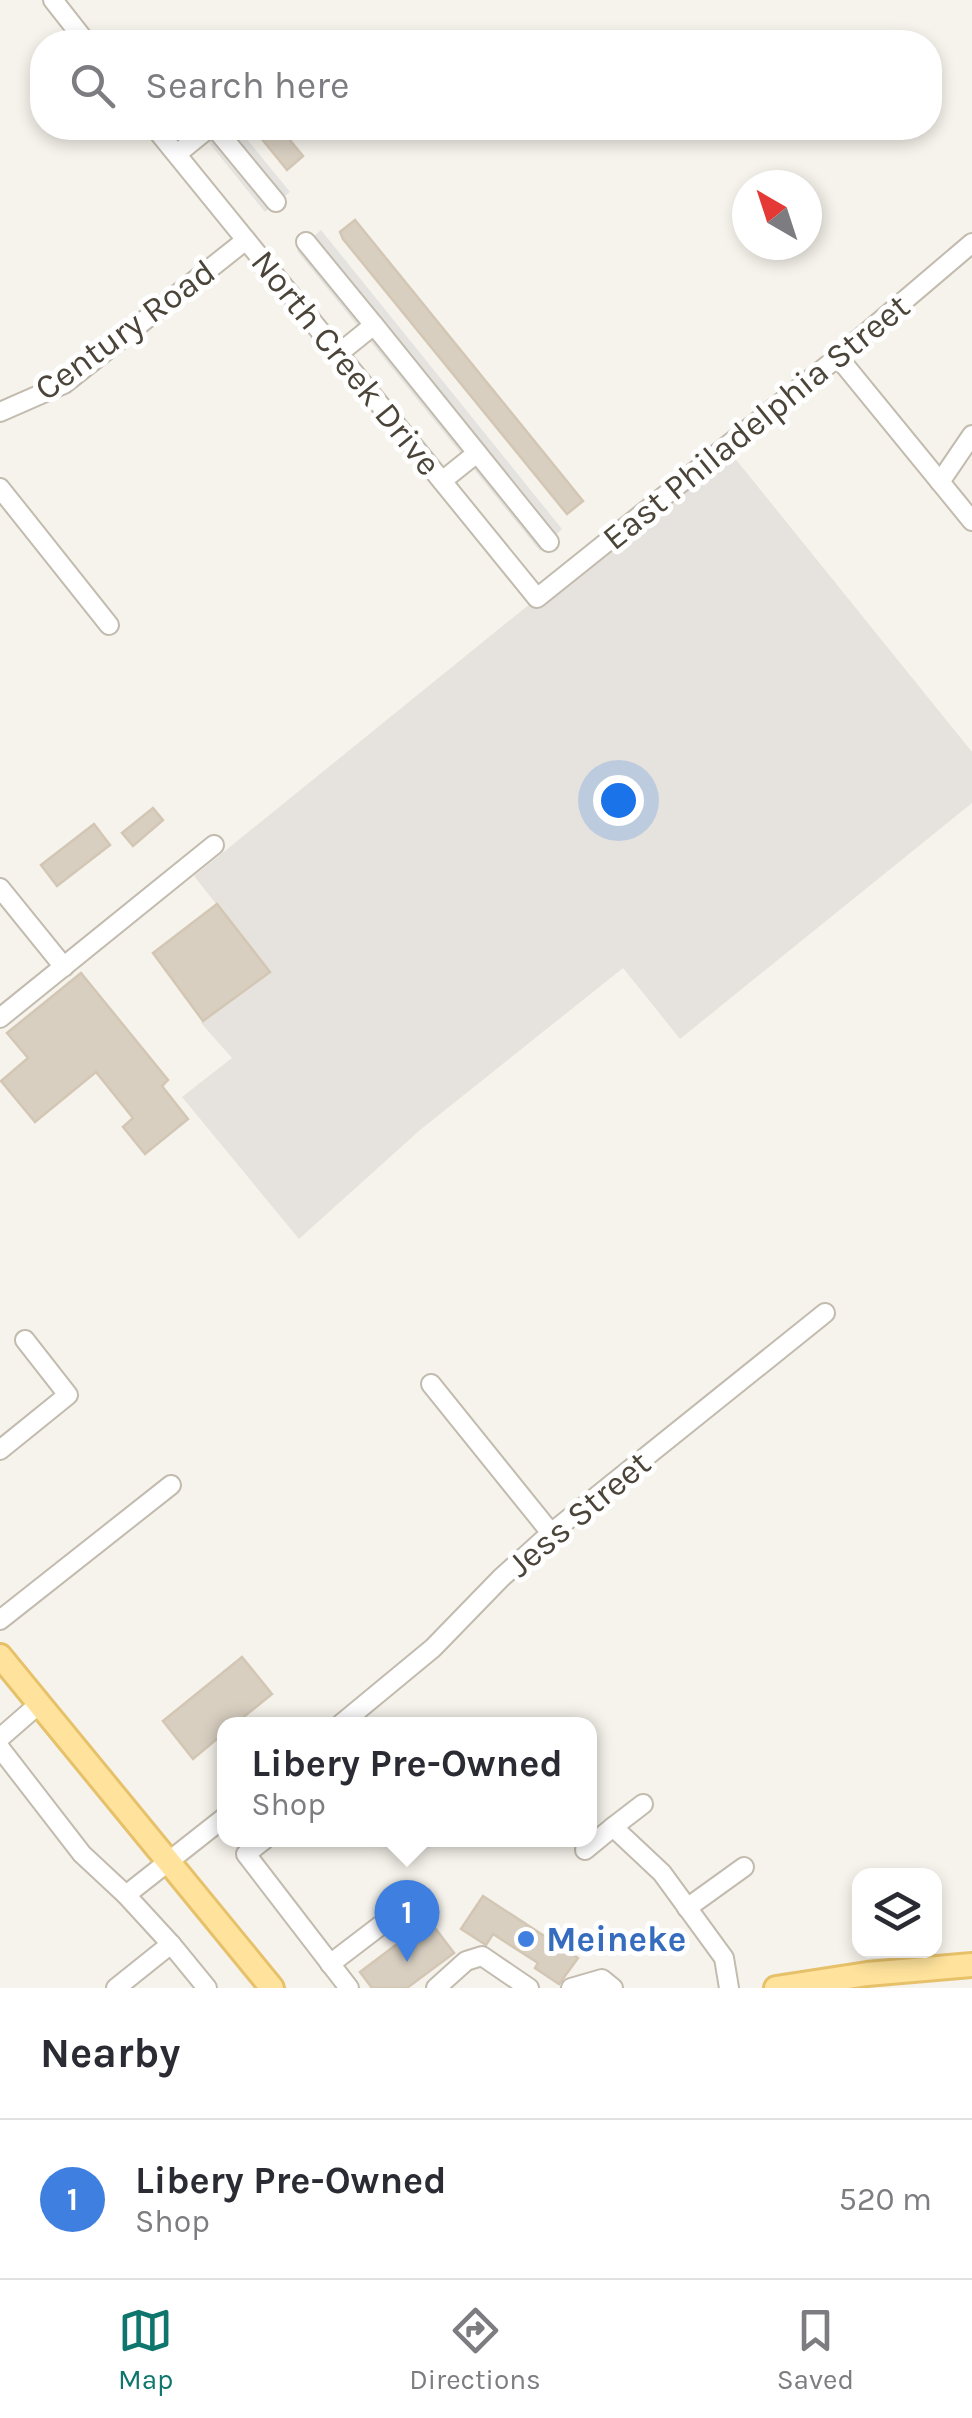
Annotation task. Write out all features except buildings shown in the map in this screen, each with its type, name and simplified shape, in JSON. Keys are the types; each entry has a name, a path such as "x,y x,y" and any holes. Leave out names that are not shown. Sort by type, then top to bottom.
{"main road":[{"path":"0,1656 272,1988"},
{"path":"776,1988 867,1974 972,1966"}],"street":[{"path":"53,0 77,30"},
{"name":"North Creek Drive","path":"165,140 537,598"},
{"path":"176,154 195,140"},
{"path":"222,140 276,202"},
{"name":"Century Road","path":"0,412 64,384 246,240"},
{"path":"306,242 549,542"},
{"name":"East Philadelphia Street","path":"537,598 972,243"},
{"path":"338,354 374,325"},
{"path":"838,356 972,521"},
{"path":"940,482 972,435"},
{"path":"442,481 477,453"},
{"path":"0,488 108,624"},
{"path":"0,1018 214,845"},
{"path":"0,888 64,967"},
{"name":"Jess Street","path":"349,1717 434,1648 551,1533 826,1312"},
{"path":"0,1450 68,1395 25,1340"},
{"path":"431,1384 551,1533"},
{"path":"0,1620 171,1485"},
{"path":"0,1738 38,1704"},
{"path":"0,1748 82,1854 171,1944 203,1987"},
{"path":"597,1841 643,1804"},
{"path":"126,1896 217,1824"},
{"path":"613,1828 662,1873 724,1958 729,1988"},
{"path":"255,1847 246,1854 349,1988"},
{"path":"586,1850 590,1847"},
{"path":"687,1908 744,1866"},
{"path":"330,1964 385,1922"},
{"path":"116,1988 171,1944"},
{"path":"436,1988 466,1961 482,1956 529,1988"},
{"path":"570,1988 602,1979 613,1988"}],"shaded area":[{"path":"207,140 248,140 290,192 265,212"},
{"path":"321,230 562,529 540,551 297,251"},
{"path":"725,446 972,752 972,803 680,1039 623,968 420,1130 299,1239 182,1097 232,1058 201,1023 269,971 194,876"}],"place":[{"name":"Meineke","path":"526,1939"},
{"name":"Libery Pre-Owned","path":"407,1962"}]}
